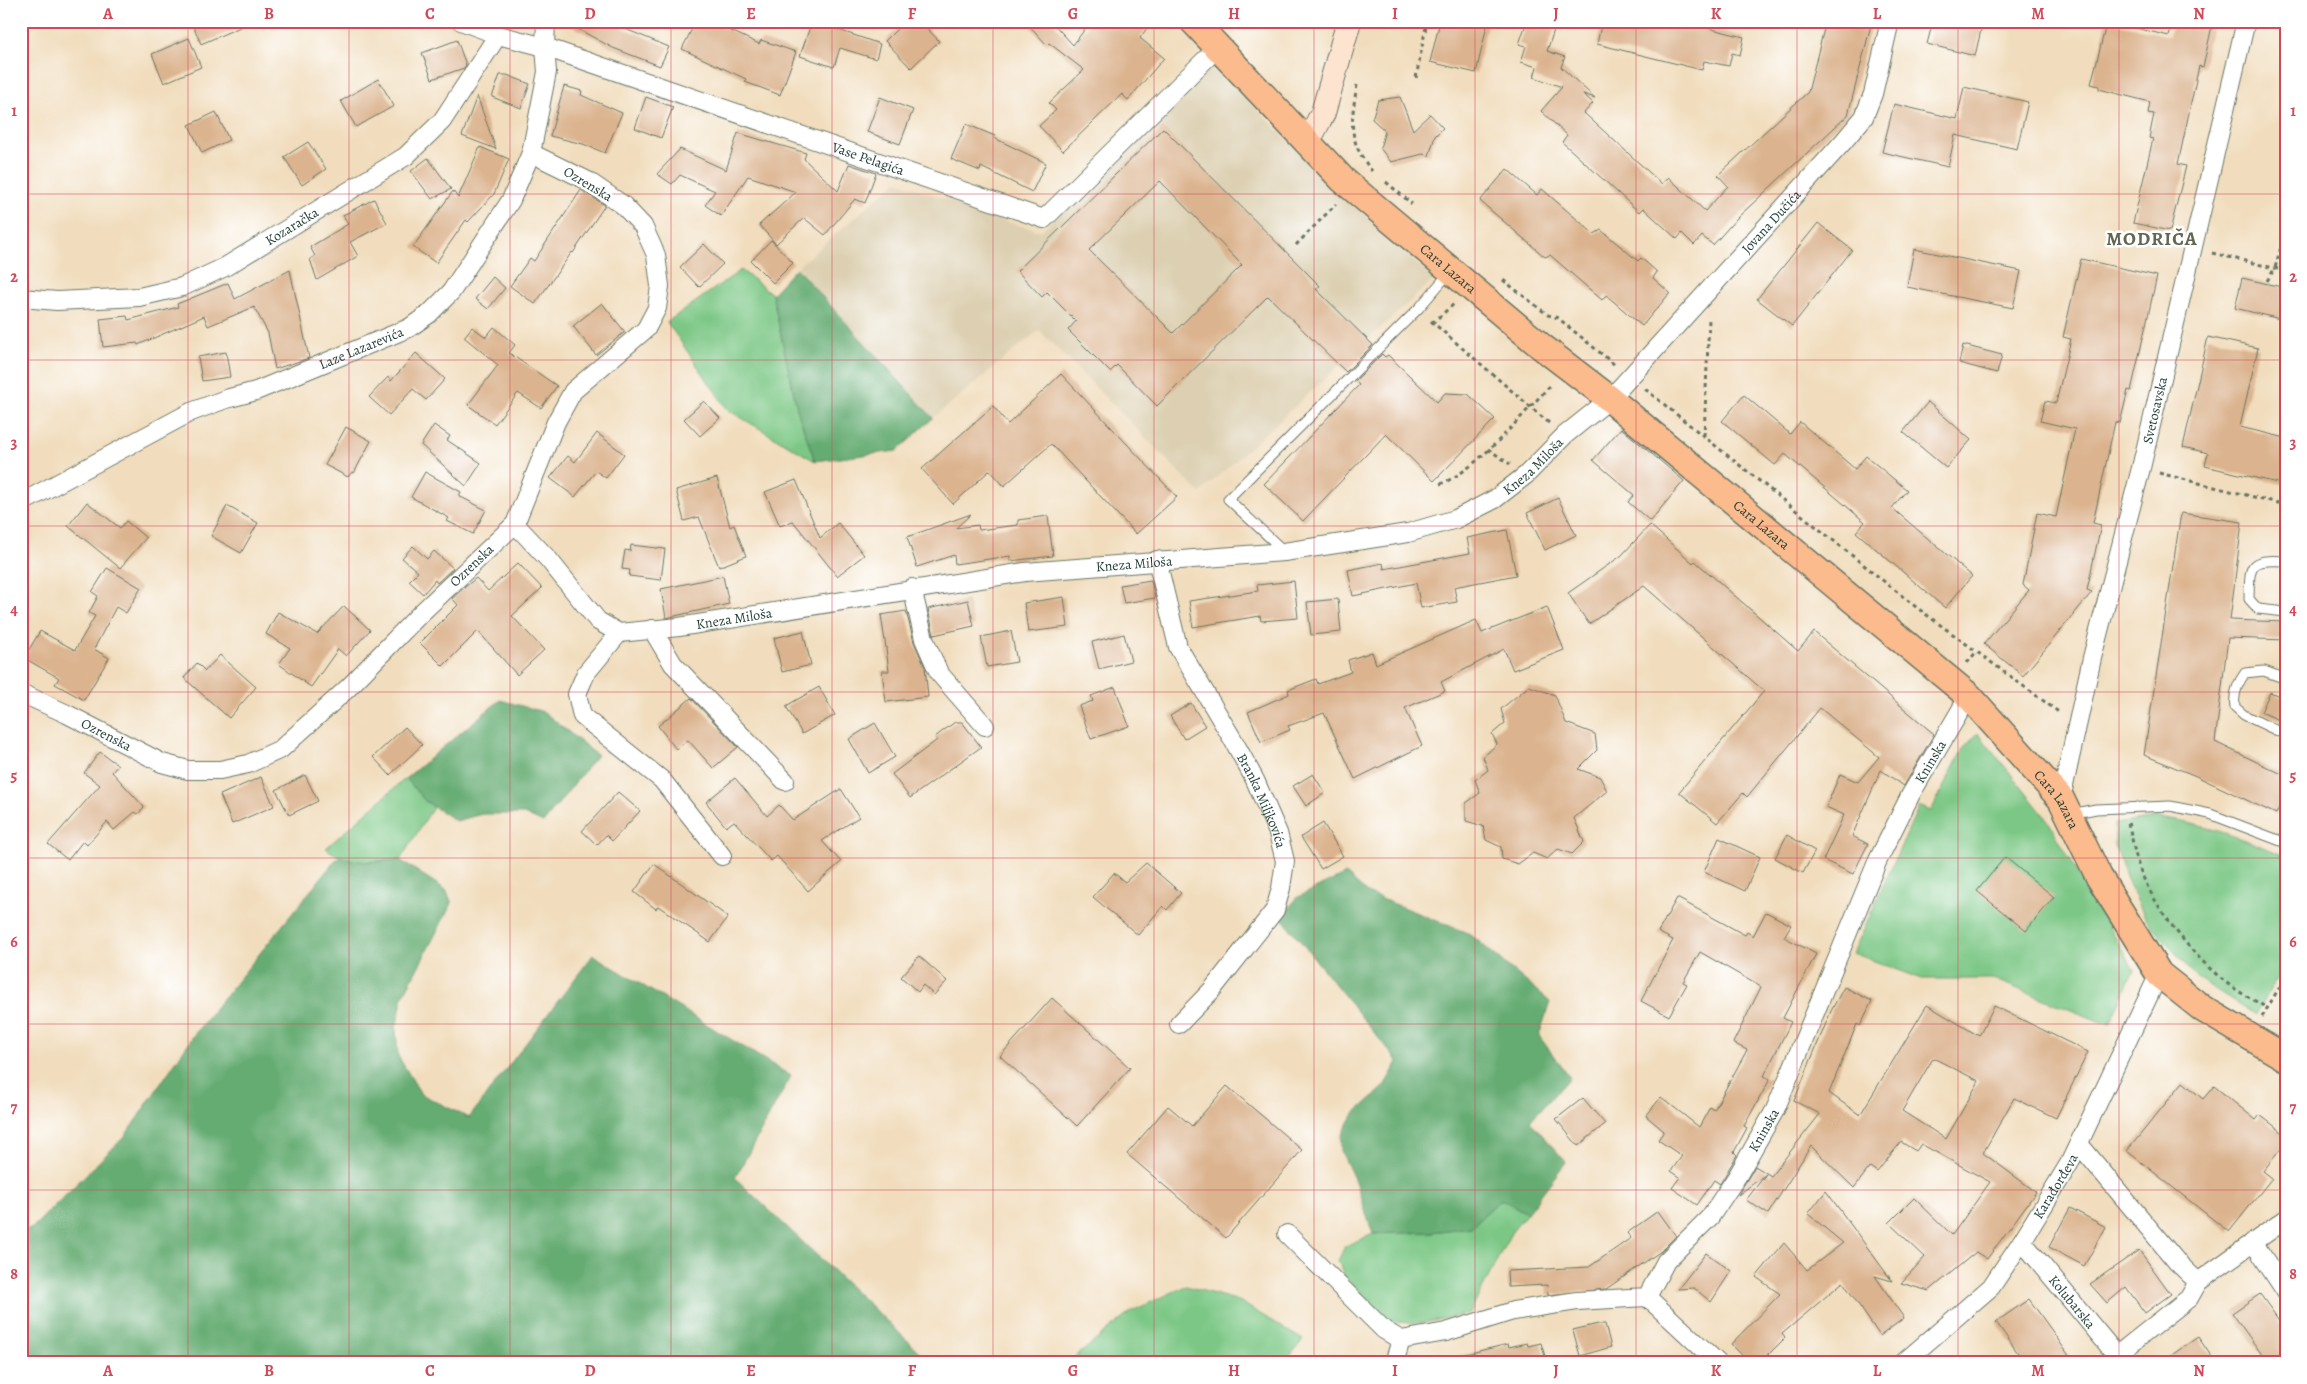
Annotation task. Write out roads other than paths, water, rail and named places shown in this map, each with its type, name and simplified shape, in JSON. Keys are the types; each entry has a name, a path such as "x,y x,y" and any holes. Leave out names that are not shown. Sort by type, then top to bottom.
{"main road":[{"name":"Cara Lazara","path":"1193,21 1307,143 1353,188 1568,368 1610,400 1968,696 2065,807 2099,877 2159,974 2204,1010 2286,1058"}],"street":[{"name":"Vase Pelagića","path":"461,21 498,35 545,47 1044,219 1218,47"},
{"name":"Laze Lazarevića","path":"21,503 191,412 226,399 256,392 409,328 429,314 451,292 511,200 532,153 547,72 545,47 546,21"},
{"path":"1307,143 1323,113 1349,21"},
{"name":"Jovana Dučića","path":"1610,400 1864,117 1874,94 1890,21"},
{"name":"Svetosavska","path":"2065,807 2078,725 2092,658 2141,468 2194,249 2246,21"},
{"name":"Kozaračka","path":"21,298 57,301 139,297 182,287 225,267 406,156 442,121 498,35"},
{"name":"Ozrenska","path":"21,693 67,714 162,763 188,770 220,770 248,764 281,748 348,688 420,614 516,524 556,422 573,391 646,329 657,308 660,286 656,255 643,226 623,206 588,181 532,153"},
{"name":"Kneza Miloša","path":"619,633 652,630 863,598 912,588 1025,572 1157,560 1284,552 1399,534 1456,519 1495,499 1526,475 1565,435 1610,400"},
{"path":"516,524 549,560 598,622 619,633 586,673 577,694 582,716 662,780 722,856"},
{"name":"Branka Miljkovića","path":"1157,560 1178,647 1232,738 1254,780 1278,833 1284,861 1283,880 1275,910 1211,990 1179,1024"},
{"path":"912,588 924,639 939,673 985,726"},
{"path":"652,630 673,664 785,781"},
{"name":"Kninska","path":"1647,1297 1666,1261 1710,1217 1738,1175 1775,1110 1876,862 1911,794 1968,696"},
{"name":"Karađorđeva","path":"1903,1363 1990,1287 2022,1240 2069,1164 2159,974"},
{"path":"2079,1144 2177,1262 2198,1282"},
{"path":"2120,1359 2189,1298 2198,1282 2286,1219"},
{"path":"1287,1234 1384,1330 1400,1340 1446,1332 1514,1311 1577,1301 1647,1297 1718,1363"},
{"name":"Kolubarska","path":"2022,1240 2120,1359"},
{"path":"2252,1242 2286,1292"},
{"path":"1394,1363 1400,1340"}],"lane":[{"path":"1284,552 1228,499 1419,308 1452,270"},
{"path":"2286,561 2266,560 2256,562 2250,570 2249,598 2258,610 2286,612"},
{"path":"2286,679 2264,671 2245,673 2239,681 2233,696 2235,707 2244,715 2286,735"},
{"path":"2065,807 2125,808 2170,806 2210,814 2286,843"}],"district":[{"name":"MODRIČA","path":"2152,239"}]}
